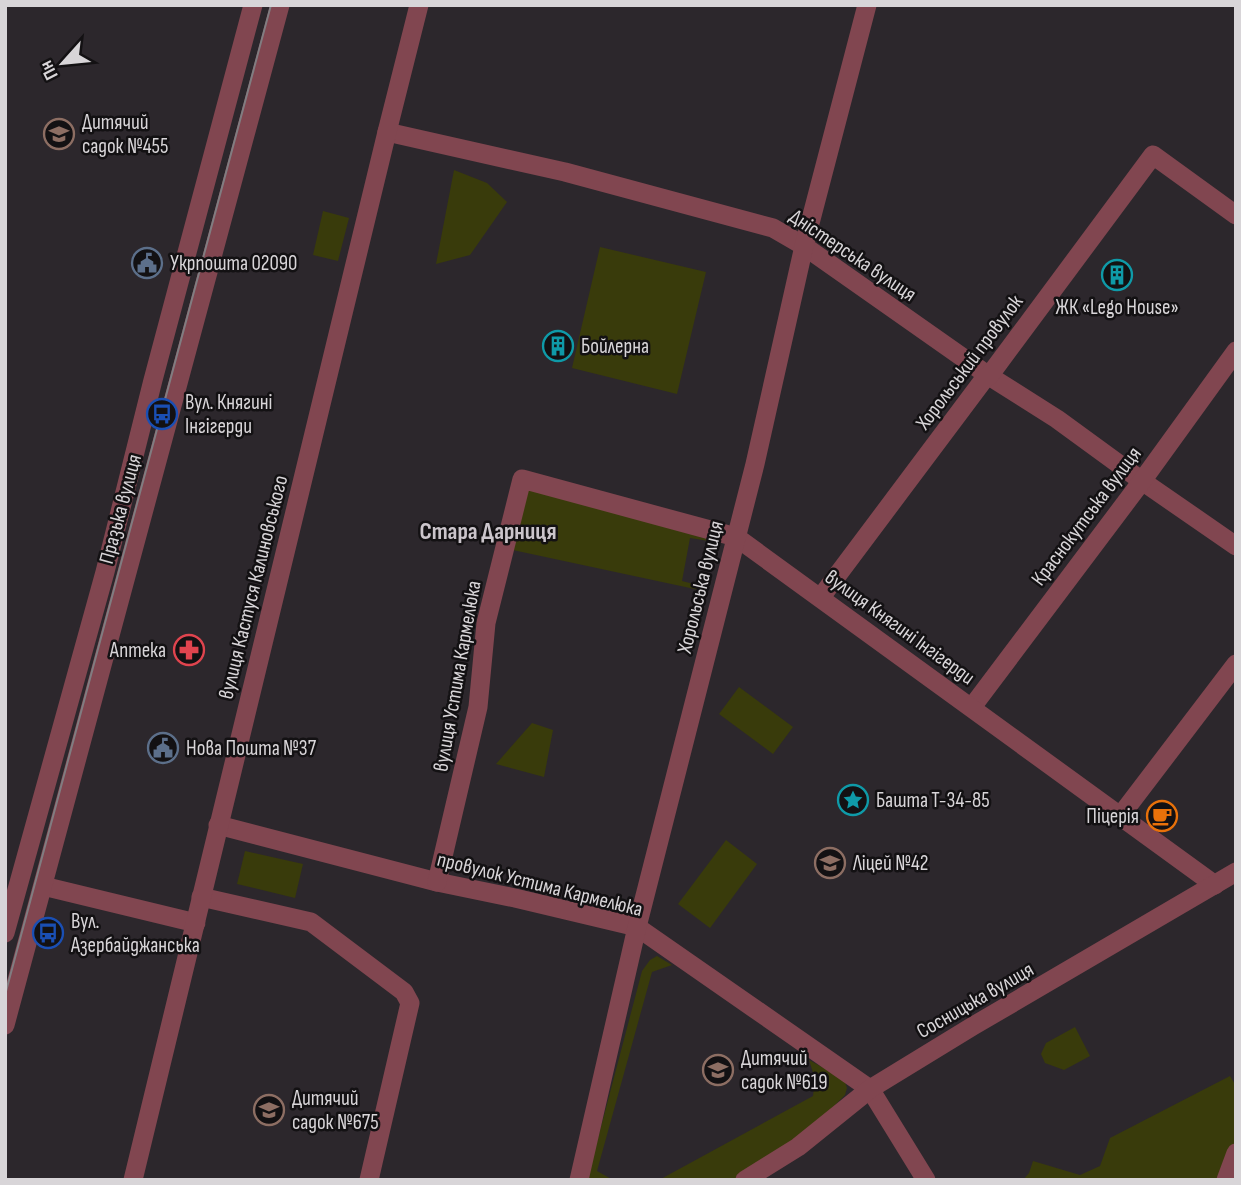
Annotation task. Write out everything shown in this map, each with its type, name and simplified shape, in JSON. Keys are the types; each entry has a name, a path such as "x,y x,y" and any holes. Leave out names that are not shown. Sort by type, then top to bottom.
{"street":[{"name":"Празька вулиця","path":"5,933 105,572 253,5"},
{"name":"Празька вулиця","path":"5,1025 280,5"},
{"name":"вулиця Кастуся Калиновського","path":"134,1180 419,5"},
{"name":"Хорольська вулиця","path":"579,1180 637,927 755,464 804,246 867,5"},
{"name":"Дністерська вулиця","path":"387,132 565,172 773,228 804,246 989,376 1057,419 1236,546"},
{"name":"Хорольський провулок","path":"821,597 1153,155 1236,215"},
{"name":"Краснокутська вулиця","path":"972,707 1236,351"},
{"name":"вулиця Княгині Інгігерди","path":"522,479 736,537 1215,885"},
{"name":"вулиця Устима Кармелюка","path":"437,882 478,707 486,623 522,479"},
{"path":"1121,815 1236,664"},
{"name":"провулок Устима Кармелюка","path":"218,825 437,882 637,927 870,1089 926,1180"},
{"name":"Сосницька вулиця","path":"746,1180 798,1147 870,1089 1236,872"},
{"path":"43,886 195,923"},
{"path":"201,897 311,922 404,992 410,1003 369,1180"},
{"path":"1226,1180 1236,1153"}],"shaded area":[{"path":"454,170 487,183 507,202 470,255 436,264"},
{"path":"323,211 349,218 338,261 313,255"},
{"path":"600,247 706,272 677,394 572,368"},
{"path":"525,486 721,543 690,538 682,581 705,587 704,591 508,549"},
{"path":"739,687 793,727 773,754 719,714"},
{"path":"532,723 553,730 544,777 496,764"},
{"path":"726,840 757,864 710,928 678,904"},
{"path":"245,851 303,864 295,898 237,884"},
{"path":"657,956 672,965 652,972 597,1171 613,1180 587,1180 642,971 650,960"},
{"path":"1075,1027 1090,1056 1064,1070 1045,1063 1041,1054 1046,1043"},
{"path":"809,1060 844,1079 847,1088 845,1095 811,1129 733,1180 659,1180 813,1096 815,1079"},
{"path":"1230,1076 1236,1086 1236,1141 1221,1180 1023,1180 1033,1161 1080,1175 1100,1166 1110,1138"}],"tram line":[{"path":"5,995 271,5"}],"place":[{"name":"Дитячий садок №455","path":"59,134"},
{"name":"Укрпошта 02090","path":"147,263"},
{"name":"ЖК «Lego House»","path":"1117,275"},
{"name":"Бойлерна","path":"558,346"},
{"name":"Вул. Княгині Інгігерди","path":"162,414"},
{"name":"Аптека","path":"189,650"},
{"name":"Нова Пошта №37","path":"163,748"},
{"name":"Башта Т-34-85","path":"853,800"},
{"name":"Піцерія","path":"1162,816"},
{"name":"Ліцей №42","path":"830,863"},
{"name":"Вул. Азербайджанська","path":"48,933"},
{"name":"Дитячий садок №619","path":"718,1070"},
{"name":"Дитячий садок №675","path":"269,1110"}],"district":[{"name":"Стара Дарниця","path":"488,531"}]}
